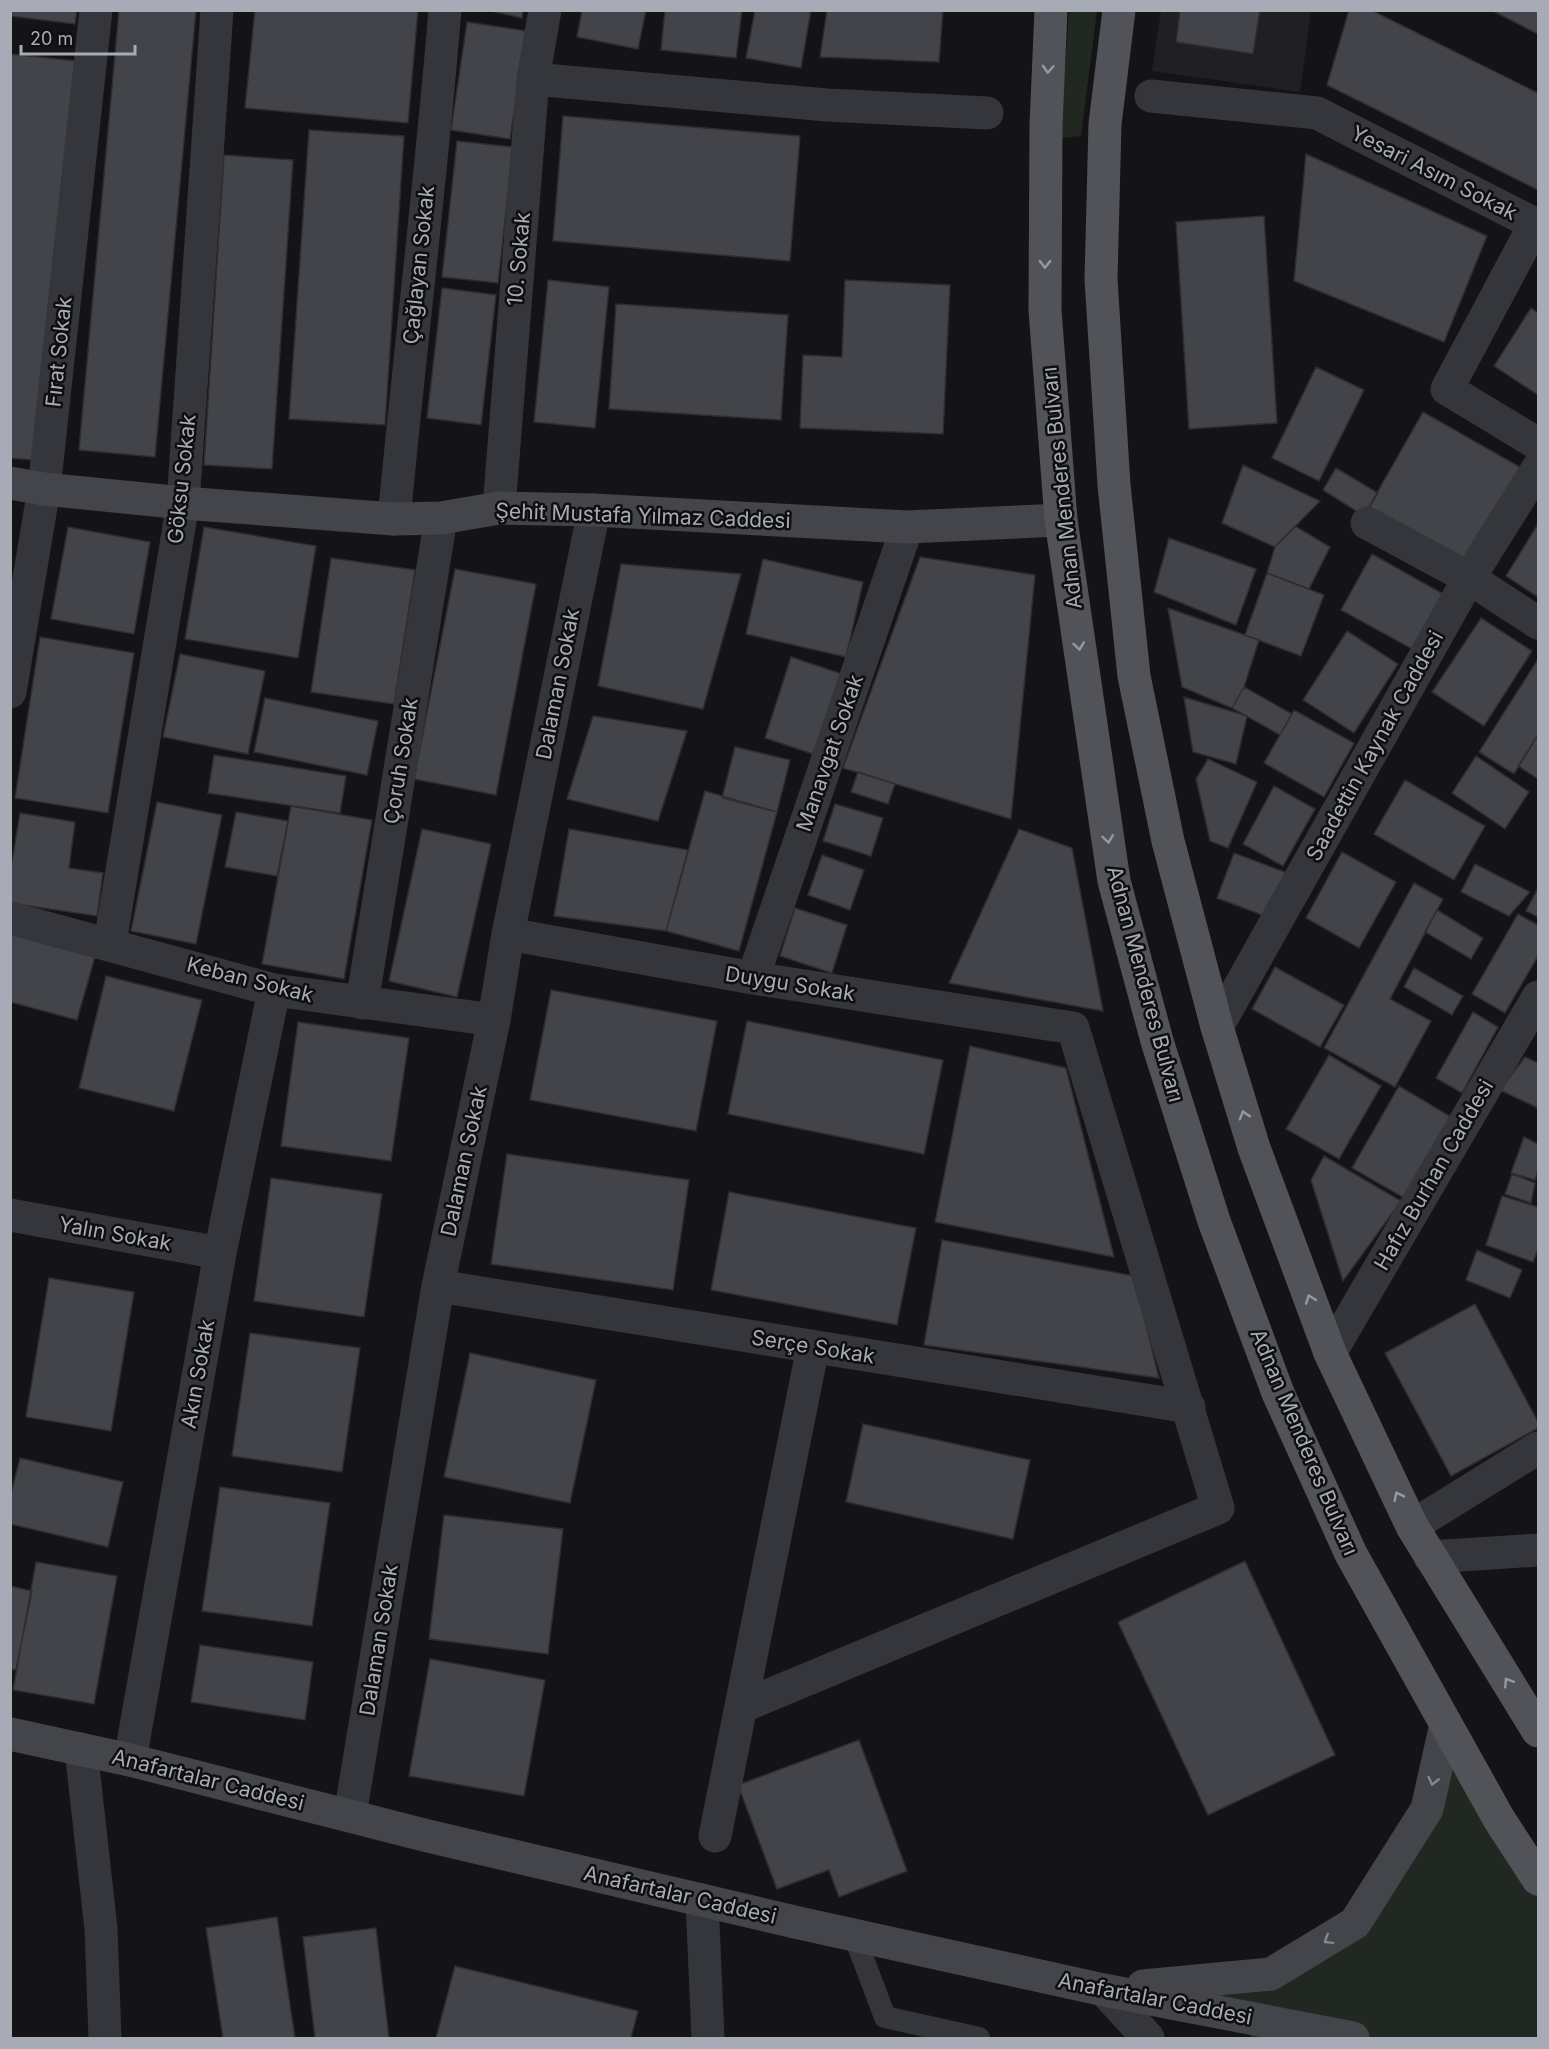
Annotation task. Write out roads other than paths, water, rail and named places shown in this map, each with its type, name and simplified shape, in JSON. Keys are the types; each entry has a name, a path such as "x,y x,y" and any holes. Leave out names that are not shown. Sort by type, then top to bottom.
{"main road":[{"name":"Adnan Menderes Bulvarı","path":"1051,10 1046,125 1045,310 1061,520 1114,881 1156,1041 1214,1221 1278,1393 1351,1554 1498,1819 1539,1879"},
{"path":"1119,10 1106,114 1101,279 1114,484 1134,676 1168,841 1217,1027 1254,1148 1330,1353 1412,1526 1539,1731"}],"street":[{"name":"Fırat Sokak","path":"10,692 44,489 96,10"},
{"name":"Göksu Sokak","path":"110,943 183,503 217,10"},
{"name":"Çağlayan Sokak","path":"394,519 425,201 436,122 445,10"},
{"name":"10. Sokak","path":"499,508 533,79 545,10"},
{"path":"533,79 826,105 987,113"},
{"name":"Yesari Asım Sokak","path":"1151,96 1317,113 1534,224 1447,389 1539,444"},
{"name":"Saadettin Kaynak Caddesi","path":"1217,1027 1469,578 1539,468"},
{"name":"Şehit Mustafa Yılmaz Caddesi","path":"10,483 44,489 183,503 394,519 441,518 499,508 594,510 907,527 1061,520"},
{"name":"Dalaman Sokak","path":"350,1815 438,1286 494,1020 508,934 594,510"},
{"name":"Çoruh Sokak","path":"362,1003 441,518"},
{"path":"1367,523 1469,578 1539,623"},
{"name":"Manavgat Sokak","path":"753,978 907,527"},
{"name":"Keban Sokak","path":"10,918 110,943 274,990 494,1020"},
{"name":"Duygu Sokak","path":"508,934 753,978 1073,1028 1188,1407"},
{"name":"Akın Sokak","path":"130,1760 220,1253 274,990"},
{"name":"Hafız Burhan Caddesi","path":"1330,1353 1539,998"},
{"name":"Yalın Sokak","path":"10,1215 220,1253"},
{"name":"Serçe Sokak","path":"438,1286 1188,1407"},
{"path":"715,1836 813,1347"},
{"path":"741,1707 1218,1508 1188,1407"},
{"path":"1412,1526 1539,1448"},
{"path":"1430,1557 1539,1550"},
{"path":"1104,1990 1271,1974 1354,1923 1427,1809 1446,1724"},
{"name":"Anafartalar Caddesi","path":"10,1734 130,1760 702,1900 1104,1990 1255,2029 1353,2038"},
{"path":"81,1749 101,1929 105,2038"},
{"path":"702,1900 708,2038"},
{"path":"1104,1990 1148,2038"}],"lane":[{"path":"854,1935 885,2017 979,2038"}]}
